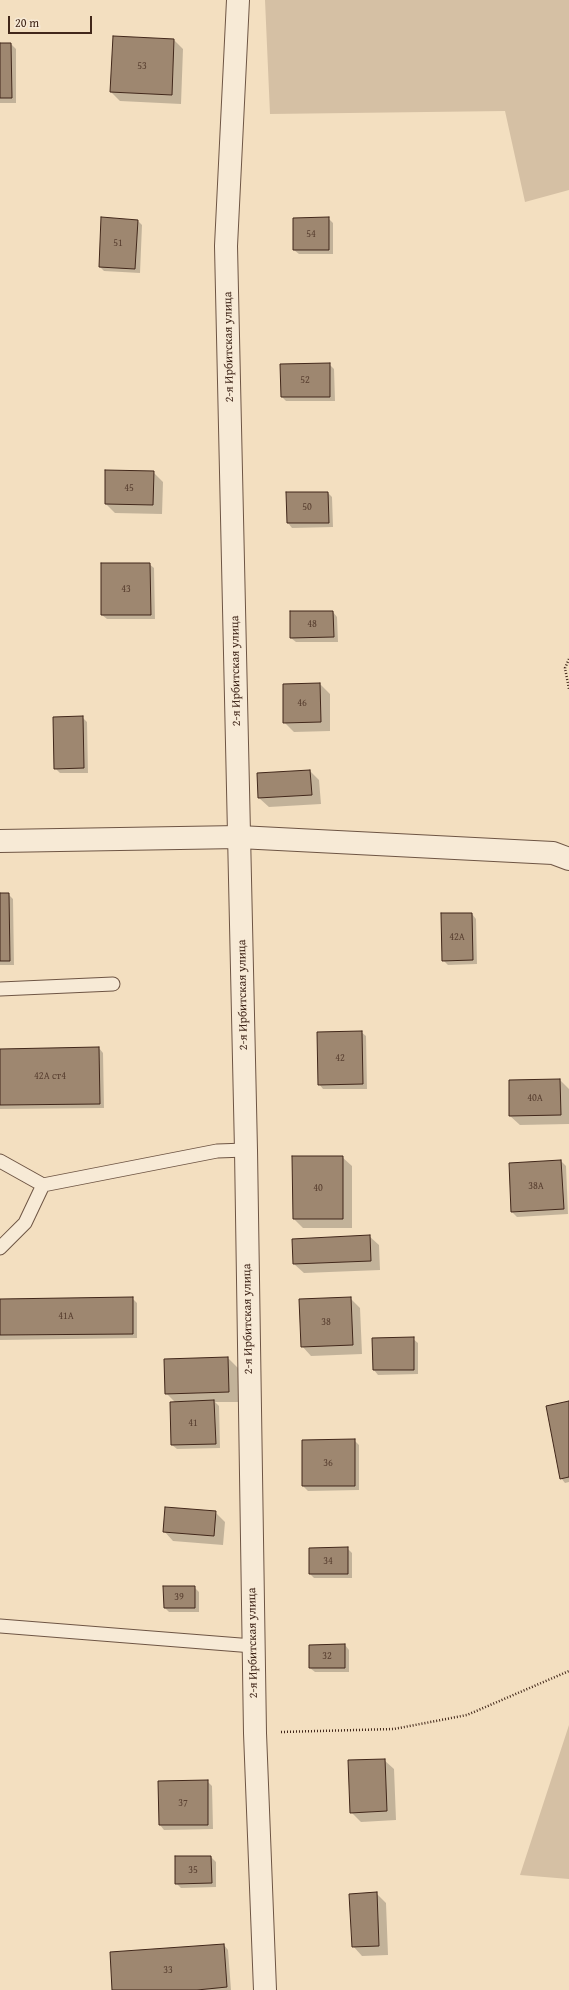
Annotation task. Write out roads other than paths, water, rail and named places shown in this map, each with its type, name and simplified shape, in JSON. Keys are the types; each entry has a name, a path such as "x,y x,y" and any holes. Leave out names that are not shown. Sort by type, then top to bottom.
{"street":[{"name":"2-я Ирбитская улица","path":"238,0 226,246 246,1150 253,1646 265,1990"},
{"path":"0,841 239,837 553,853 569,859"}],"lane":[{"path":"0,989 113,984"},
{"path":"0,1161 43,1186 217,1151 246,1150"},
{"path":"0,1248 25,1223 43,1186"},
{"path":"0,1626 253,1646"}]}
